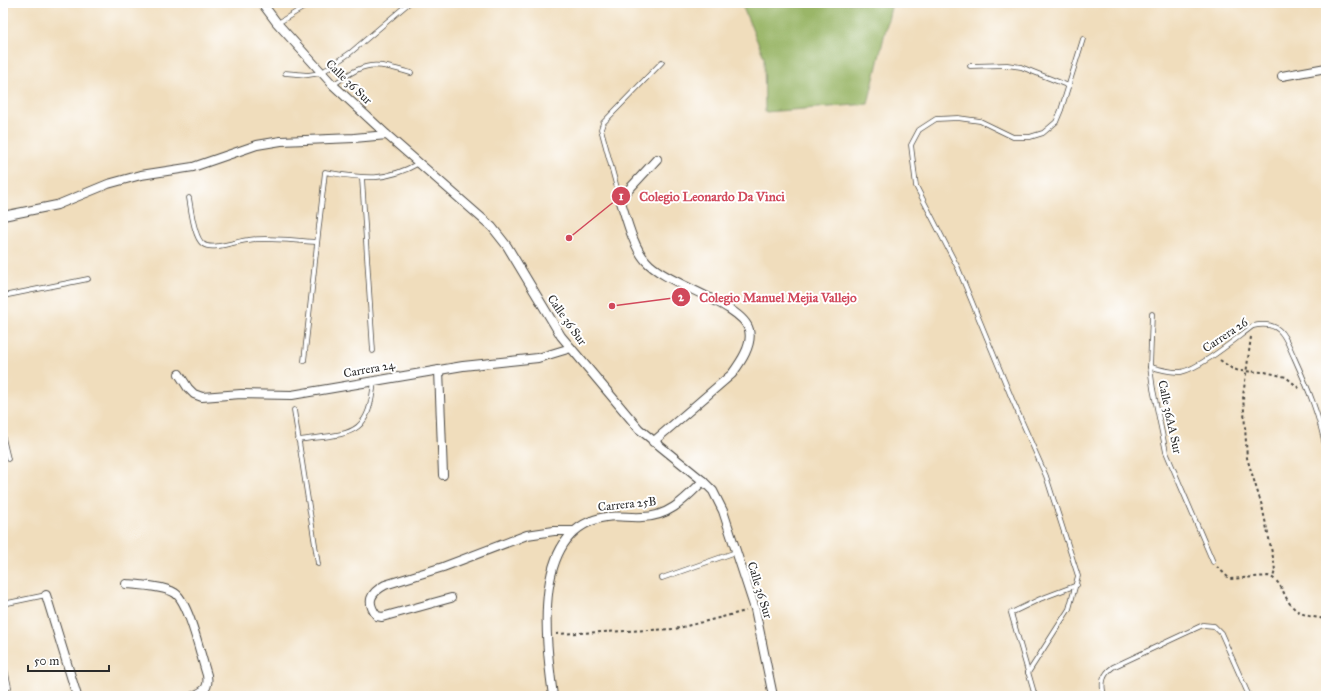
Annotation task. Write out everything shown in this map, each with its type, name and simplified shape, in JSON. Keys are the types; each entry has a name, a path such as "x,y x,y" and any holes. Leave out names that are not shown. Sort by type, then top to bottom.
{"street":[{"name":"Calle 36 Sur","path":"262,3 277,23 333,85 387,135 492,227 507,246 552,323 571,348 640,430 703,481 718,500 755,609 773,696"},
{"path":"1282,76 1326,68"},
{"path":"3,216 57,206 108,184 141,175 193,168 258,145 282,141 387,135"},
{"path":"653,442 732,374 745,352 750,337 749,329 738,315 661,274 646,261 635,242 620,199 657,159"},
{"name":"Carrera 24","path":"179,374 194,394 202,397 241,394 292,394 438,370 538,358 571,348"},
{"path":"438,370 443,475"},
{"name":"Carrera 25B","path":"554,696 548,634 547,599 552,569 561,550 574,531 586,522 606,517 656,516 669,511 683,501 703,481"},
{"path":"451,598 382,617 377,616 371,603 372,595 377,589 385,585 443,567 526,535 554,531 574,531"},
{"path":"126,584 174,592 184,602 207,675 208,685 205,691 193,696"},
{"path":"46,595 77,696"}],"lane":[{"path":"277,23 310,3"},
{"path":"285,73 308,75 321,73 350,53 409,3"},
{"path":"1028,673 1069,609 1077,585 1078,576 1046,476 1012,399 958,268 916,186 911,145 919,130 936,119 958,118 980,121 1013,137 1030,137 1043,133 1056,122 1069,86 1083,39"},
{"path":"620,199 601,129 603,123 662,62"},
{"path":"333,85 357,69 376,64 411,73"},
{"path":"970,66 1007,65 1021,67 1069,86"},
{"path":"304,361 316,242 325,172 362,178 385,177 407,170 419,163"},
{"path":"362,178 373,351"},
{"path":"189,198 197,236 204,245 210,248 254,239 316,242"},
{"path":"3,296 88,279"},
{"name":"Calle 36AA Sur","path":"1152,314 1150,367 1166,452 1212,562"},
{"name":"Carrera 26","path":"1150,367 1172,372 1182,372 1213,354 1253,326 1261,324 1269,325 1281,332 1313,400 1326,450"},
{"path":"298,440 345,434 356,429 365,421 372,403 374,380"},
{"path":"294,410 318,564"},
{"path":"3,438 8,459"},
{"path":"662,578 736,552"},
{"path":"1035,696 1010,613 1040,599 1077,585"},
{"path":"3,604 46,595"},
{"path":"1104,696 1102,681 1105,672 1113,666 1203,625 1214,626 1221,633 1249,696"},
{"path":"3,660 9,687"}],"path":[{"path":"1253,326 1245,371 1243,396 1247,458 1262,506 1274,562 1275,571 1273,578"},
{"path":"1213,354 1231,368 1245,371 1265,372 1286,377 1313,400"},
{"path":"1212,562 1230,579 1268,576 1273,578 1278,582 1292,606 1308,616 1326,619"},
{"path":"548,634 675,629 755,609"}],"green space":[{"path":"741,3 892,3 868,104 765,112 764,57"}],"place":[{"name":"Colegio Leonardo Da Vinci","path":"569,238"},
{"name":"Colegio Manuel Mejia Vallejo","path":"612,306"}]}
